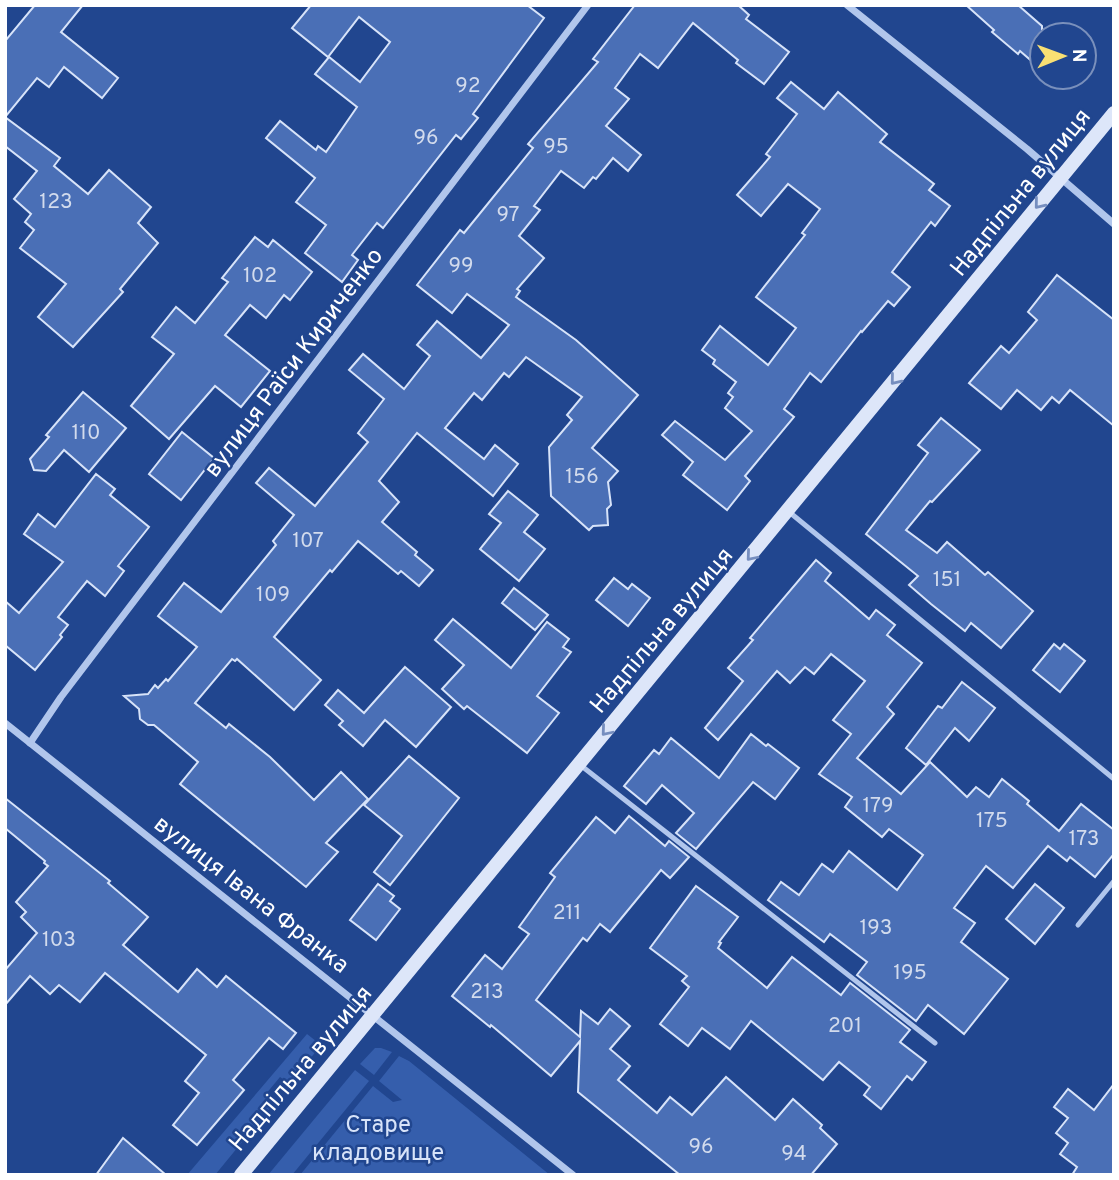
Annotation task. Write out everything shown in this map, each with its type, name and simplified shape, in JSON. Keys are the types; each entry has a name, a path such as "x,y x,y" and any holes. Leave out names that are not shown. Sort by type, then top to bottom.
{"main road":[{"name":"Надпільна вулиця","path":"241,1175 1114,113"}],"street":[{"name":"вулиця Раїси Кириченко","path":"30,743 70,686 588,5"},
{"path":"847,5 1114,224"},
{"name":"вулиця Івана Франка","path":"5,723 573,1175"}],"lane":[{"path":"789,511 1114,779"},
{"path":"579,764 935,1043"},
{"path":"1078,925 1114,881"}],"green space":[{"path":"307,1034 321,1045 290,1084 280,1077 265,1095 274,1103 215,1175 187,1175"},
{"path":"375,1048 392,1052 374,1075 360,1064"},
{"name":"Старе кладовище","path":"399,1056 409,1061 550,1175 300,1175 373,1086 393,1102 402,1100 379,1081"},
{"path":"355,1070 369,1081 292,1175 268,1175"}],"building":[{"path":"35,5 83,5 61,32 118,78 102,98 64,67 49,87 37,78 5,117 5,41"},
{"path":"311,5 527,5 544,18 473,114 478,118 461,139 456,135 383,228 377,223 352,255 358,260 342,282 305,253 326,225 296,202 315,178 266,138 280,121 316,150 318,146 326,152 357,107 315,74 329,57 360,82 390,42 359,17 328,57 292,28"},
{"path":"635,5 738,5 749,15 746,19 789,52 764,84 736,63 738,60 693,23 658,68 640,54 615,88 629,99 606,126 641,155 628,171 613,158 596,179 593,177 584,188 561,171 534,206 540,210 519,236 544,258 517,289 520,291 516,297 576,340 638,395 592,448 618,471 608,482 611,505 607,509 608,525 593,526 589,530 551,496 549,447 572,420 567,415 582,397 526,357 509,377 504,373 482,400 474,393 445,428 484,459 495,445 518,464 493,496 417,433 379,481 399,502 382,522 417,552 415,555 433,570 419,586 401,571 398,574 358,541 274,637 321,680 294,710 237,659 232,659 195,703 226,728 229,724 270,757 314,800 341,772 368,799 326,843 338,852 306,887 180,784 198,762 154,725 148,725 140,719 139,709 124,696 148,694 155,685 158,688 166,679 168,681 197,647 158,616 184,583 221,612 276,545 273,541 294,515 256,483 269,468 315,506 368,442 358,433 384,399 349,370 363,354 404,389 430,356 417,345 437,321 481,358 509,325 467,294 452,313 417,285 460,230 464,233 533,148 528,144 598,62 593,59"},
{"path":"966,5 1018,5 1036,21 1028,21 1028,58 1020,51 1018,54 992,32 994,30"},
{"path":"791,82 824,109 838,92 887,134 880,142 934,184 929,190 950,206 935,226 931,222 892,272 910,287 894,306 888,301 821,382 810,373 784,409 794,417 745,476 750,481 727,510 683,475 693,462 662,435 675,421 725,460 752,431 725,408 733,397 728,393 736,382 713,364 715,360 702,350 720,326 768,365 796,328 756,297 805,235 802,233 820,209 788,184 761,216 737,195 770,157 766,154 797,114 777,98"},
{"path":"5,117 60,158 54,166 88,194 109,170 151,207 138,223 158,243 120,289 123,292 73,347 38,317 66,284 20,248 34,230 25,222 31,214 14,199 37,171 5,146"},
{"path":"255,237 268,247 273,240 312,272 290,300 284,295 266,318 250,305 225,335 270,371 241,407 215,386 169,439 131,406 174,354 152,337 176,307 195,323 228,282 222,278"},
{"path":"1057,275 1114,320 1114,426 1070,390 1059,403 1052,397 1041,410 1017,390 1001,409 969,383 1001,346 1009,353 1037,320 1028,312"},
{"path":"83,392 126,428 89,472 64,450 46,471 34,470 30,459 49,437 46,435"},
{"path":"941,418 980,450 906,530 937,553 947,542 985,575 988,572 1033,611 1001,648 971,623 965,631 931,604 909,585 918,576 866,534 928,453 918,445"},
{"path":"182,432 214,458 181,500 149,474"},
{"path":"96,474 115,489 110,495 149,527 118,566 124,571 105,596 87,581 58,617 68,625 60,635 62,637 35,670 5,645 5,601 19,613 63,562 24,534 38,514 55,527"},
{"path":"508,491 538,515 524,532 545,549 519,581 480,549 501,523 489,514"},
{"path":"816,560 831,573 825,581 869,619 876,610 895,625 887,635 922,663 887,707 894,714 857,758 901,794 930,762 967,797 976,787 989,797 1002,779 1059,831 1081,804 1114,830 1114,854 1095,877 1070,857 1067,861 1048,846 1013,888 986,866 954,908 975,923 961,942 1008,979 964,1034 928,1005 916,1021 857,975 867,962 830,934 824,942 768,900 781,882 799,895 822,864 833,872 849,851 897,890 923,855 889,829 882,837 845,807 852,797 819,774 851,734 833,720 865,681 831,654 814,674 805,667 790,683 777,671 718,740 705,728 743,681 728,668"},
{"path":"614,578 628,589 632,584 650,598 628,626 596,600"},
{"path":"514,588 548,615 535,630 502,603"},
{"path":"453,619 511,668 547,622 569,639 563,647 571,652 537,696 559,713 527,753 467,706 464,709 442,689 464,665 435,640"},
{"path":"1054,644 1060,649 1064,644 1085,661 1060,692 1033,670"},
{"path":"405,667 451,707 416,747 385,720 363,746 339,725 343,721 325,705 338,690 364,713"},
{"path":"962,682 995,708 969,741 955,728 926,765 906,748 938,706 942,708"},
{"path":"751,734 799,768 775,799 753,782 696,849 676,833 694,813 662,785 646,804 624,786 654,750 659,754 671,738 719,778"},
{"path":"409,756 459,798 390,885 374,872 402,836 364,805"},
{"path":"5,798 110,881 108,883 148,917 123,945 178,992 197,969 217,987 226,976 296,1033 283,1049 269,1038 233,1080 244,1090 197,1145 173,1125 199,1093 185,1081 206,1055 105,973 80,1002 59,985 50,994 30,976 5,1005 5,970 37,933 21,917 26,912 16,902 48,866 5,828"},
{"path":"629,816 665,846 669,841 689,857 670,878 661,870 610,932 600,924 587,941 583,938 536,1000 580,1037 581,1011 598,1024 610,1009 630,1026 610,1049 630,1066 618,1080 657,1113 670,1097 692,1115 726,1077 775,1120 793,1099 822,1125 820,1128 837,1144 811,1175 680,1175 578,1092 580,1041 551,1076 452,996 485,955 502,969 529,934 519,927 555,877 550,873 596,817 615,833"},
{"path":"378,884 394,896 390,901 400,909 376,940 350,920"},
{"path":"1035,884 1064,908 1035,944 1006,919"},
{"path":"696,886 738,917 719,942 721,943 718,948 767,988 792,957 841,995 850,983 910,1030 900,1042 926,1062 912,1080 907,1076 881,1109 864,1095 870,1087 839,1062 823,1080 751,1021 730,1049 702,1028 688,1046 660,1024 689,987 682,981 687,976 650,948"},
{"path":"1114,1084 1114,1175 1072,1175 1077,1167 1060,1154 1068,1143 1056,1133 1068,1118 1054,1107 1068,1089 1094,1110"},
{"path":"123,1138 166,1175 96,1175"}]}
